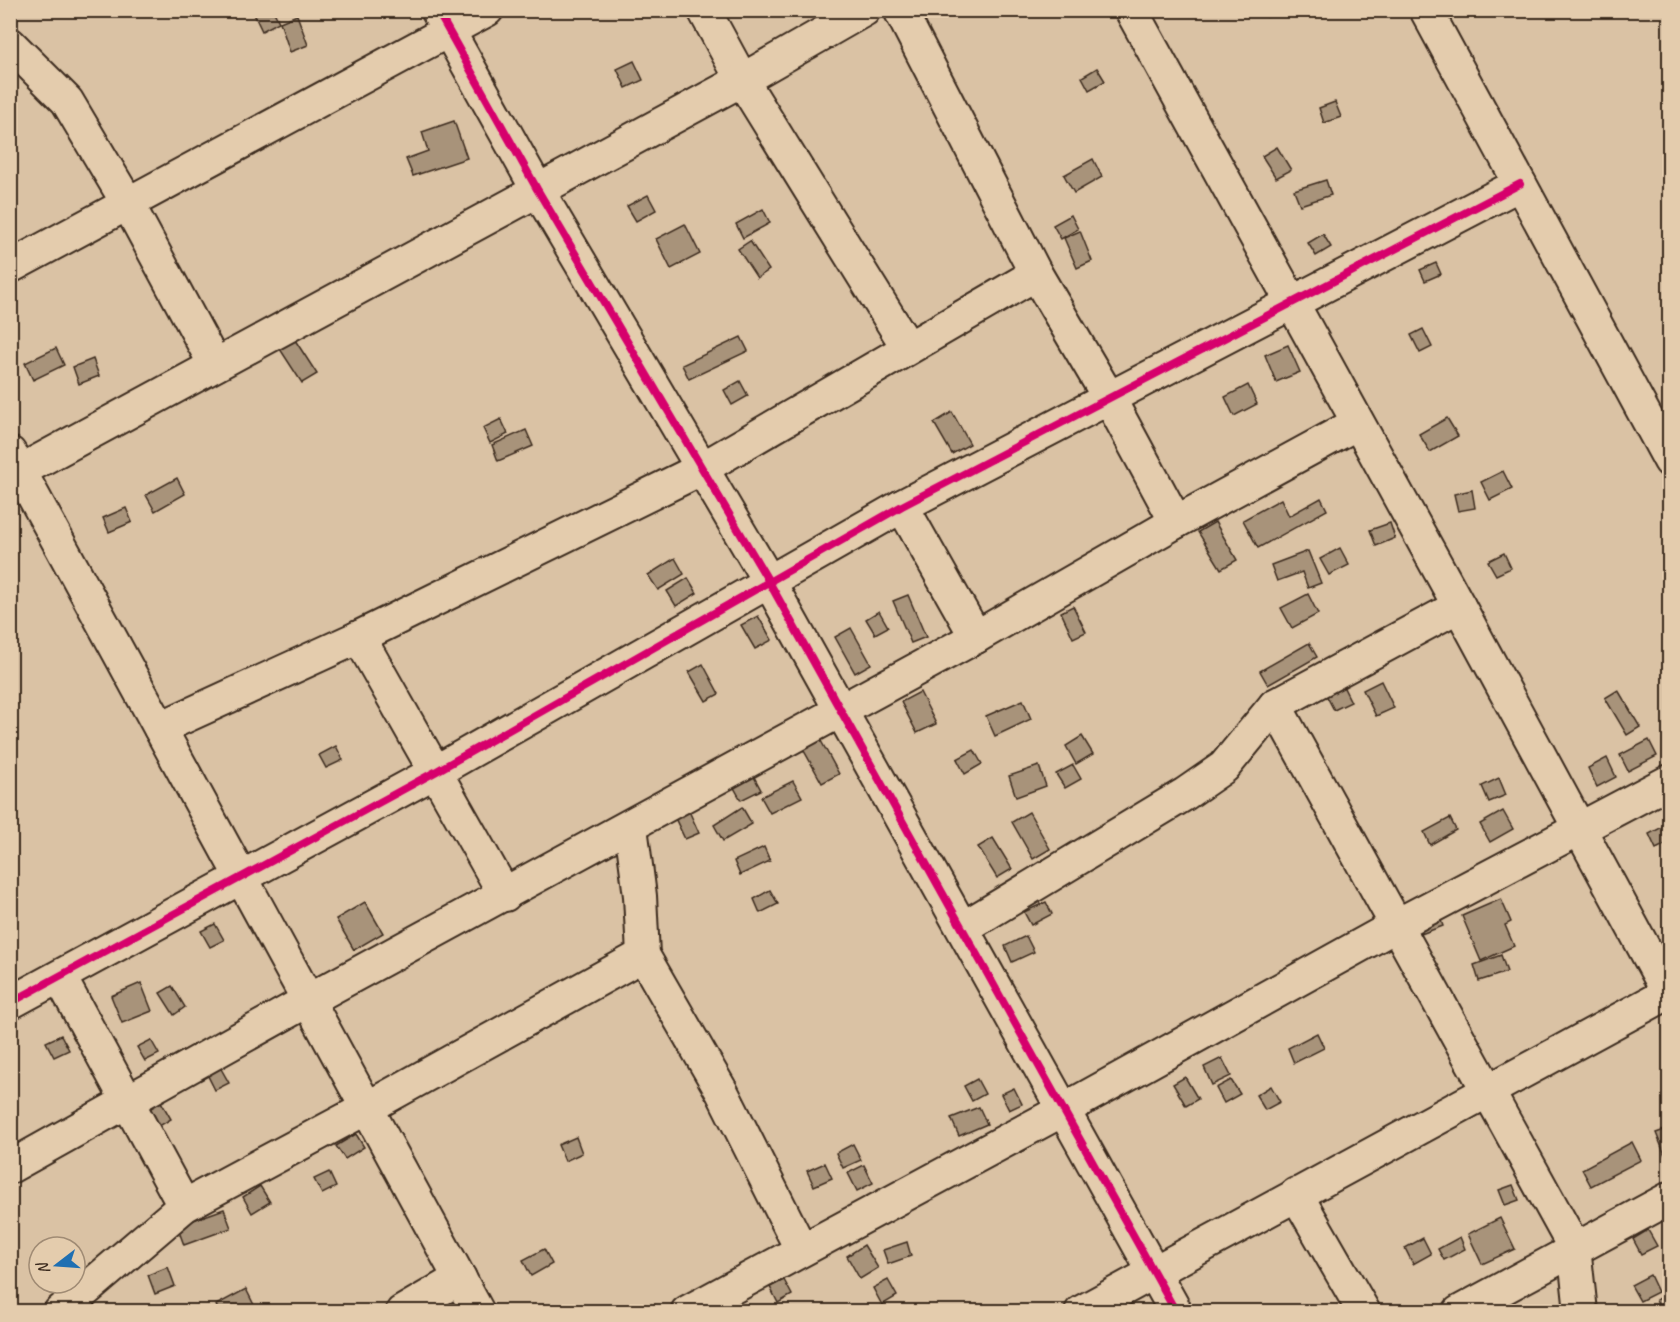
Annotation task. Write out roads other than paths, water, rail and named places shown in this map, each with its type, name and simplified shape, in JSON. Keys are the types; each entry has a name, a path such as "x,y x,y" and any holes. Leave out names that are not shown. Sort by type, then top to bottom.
{"street":[{"path":"10,267 443,20 487,10"},
{"path":"704,10 742,80 908,348"},
{"path":"478,1311 15,462 215,365 742,80 864,10"},
{"path":"900,10 1036,274 1109,398 1176,522"},
{"path":"1080,1311 1669,994 1459,606 1356,424 1131,10"},
{"path":"1426,10 1670,461"},
{"path":"443,20 537,189 768,580 1176,1311"},
{"path":"10,44 67,101 127,202 215,365"},
{"path":"10,1003 435,772 768,580 902,506 1520,184"},
{"path":"160,728 359,637 701,469 1036,274"},
{"path":"10,1167 307,1001 976,638 1176,522 1356,424"},
{"path":"902,506 976,638"},
{"path":"963,928 1195,787 1224,766 1275,705 1459,606"},
{"path":"359,637 505,895"},
{"path":"1275,705 1574,1247 1581,1311"},
{"path":"687,1311 728,1302 801,1249 1063,1110 1397,925 1670,781"},
{"path":"631,827 640,896 643,955 723,1092 801,1249"},
{"path":"60,1311 184,1206 367,1108 643,955"},
{"path":"60,977 184,1206"},
{"path":"1296,1194 1364,1311"},
{"path":"1459,1311 1574,1247 1670,1198"},
{"path":"402,1311 460,1278"}]}
